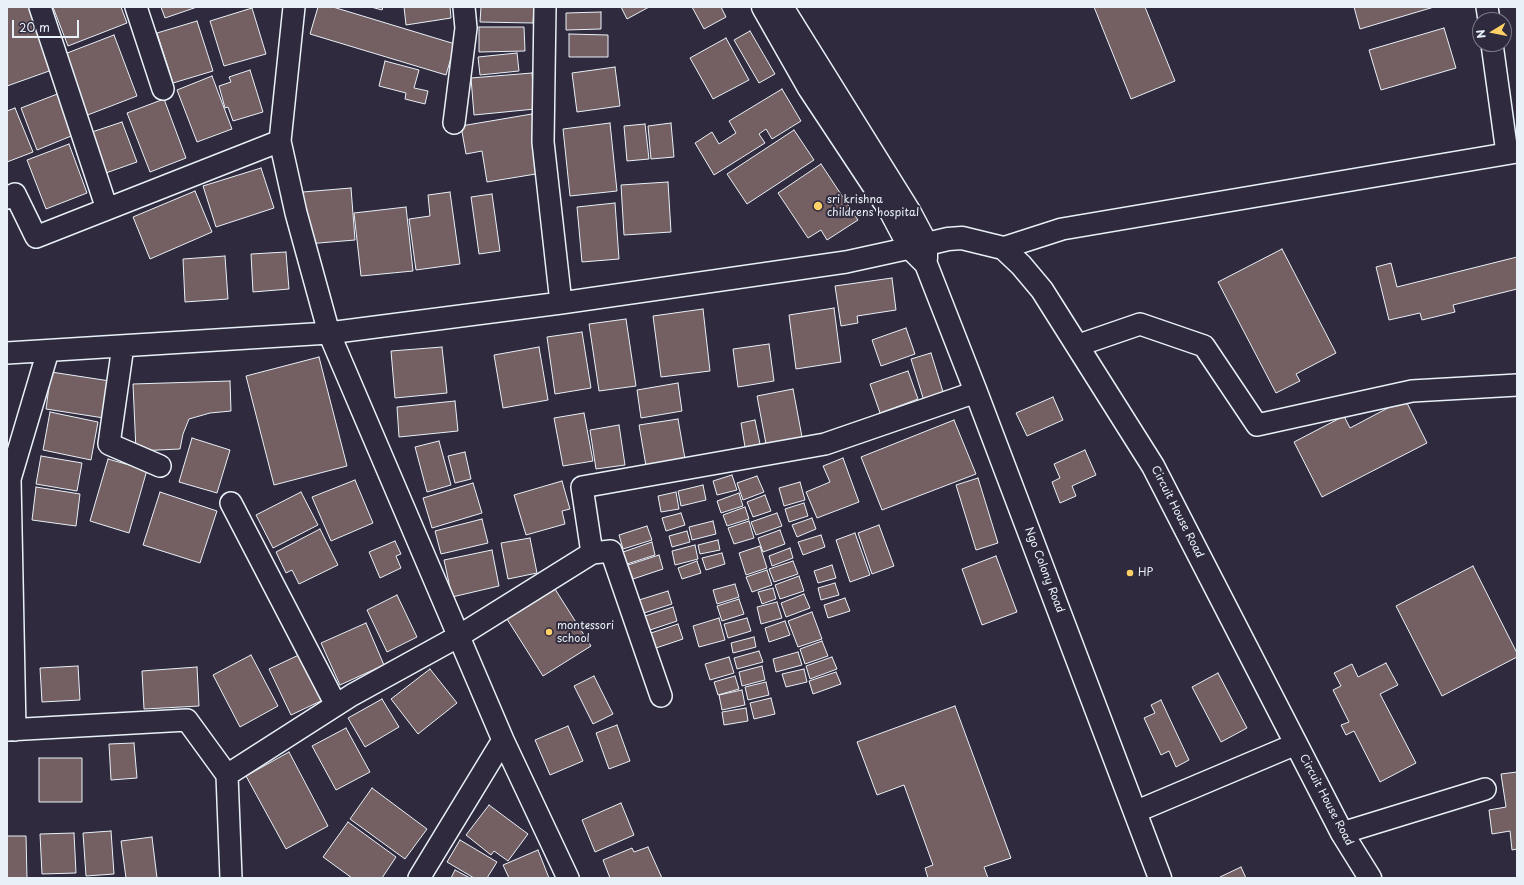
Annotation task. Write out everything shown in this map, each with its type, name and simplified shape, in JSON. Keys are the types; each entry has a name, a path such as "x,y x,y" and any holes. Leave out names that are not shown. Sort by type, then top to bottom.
{"street":[{"path":"40,7 108,210"},
{"path":"136,7 163,89"},
{"path":"294,7 280,141 296,213 329,333 503,740 568,878"},
{"path":"454,123 466,28 464,7"},
{"path":"545,7 543,142 561,303"},
{"path":"764,7 809,88 891,212 921,252"},
{"path":"782,7 873,155 890,179 921,252"},
{"path":"1003,248 1062,229 1512,152 1493,52"},
{"path":"7,198 15,194 36,238 280,141"},
{"name":"Circuit House Road","path":"921,252 948,239 962,238 1003,248 1021,265 1042,290 1079,346 1153,466 1342,833 1370,878"},
{"path":"7,353 329,333 561,303 921,252"},
{"name":"Ngo Colony Road","path":"921,252 976,392 1160,878"},
{"path":"1079,346 1140,324 1204,346 1257,425 1412,391 1517,385"},
{"path":"123,346 109,444 160,466"},
{"path":"48,351 10,479 11,730 187,720 227,775 231,878"},
{"path":"592,553 582,487 825,444 976,392"},
{"path":"231,503 336,705"},
{"path":"227,775 336,705 459,636 592,553 611,551 661,696"},
{"path":"419,878 503,740"},
{"path":"1135,812 1296,744"},
{"path":"1342,833 1485,789"}],"building":[{"path":"7,7 31,7 52,70 7,86"},
{"path":"53,7 121,7 127,23 68,46"},
{"path":"161,7 197,7 165,18"},
{"path":"318,7 333,7 455,44 446,75 310,34"},
{"path":"371,7 383,7 382,10"},
{"path":"404,7 450,7 451,18 406,25"},
{"path":"481,7 534,7 533,23 480,22"},
{"path":"621,7 649,7 627,19"},
{"path":"692,7 721,7 726,17 704,29"},
{"path":"1094,7 1145,7 1175,81 1131,99"},
{"path":"1354,7 1434,7 1360,29"},
{"path":"252,8 266,54 224,66 210,21"},
{"path":"601,12 601,29 566,30 566,13"},
{"path":"197,21 213,71 173,83 157,33"},
{"path":"479,27 524,27 525,51 479,52"},
{"path":"1444,28 1456,68 1381,90 1369,50"},
{"path":"750,31 775,74 759,83 734,40"},
{"path":"569,34 608,35 608,57 569,57"},
{"path":"114,35 137,96 85,116 62,55"},
{"path":"726,38 749,80 713,99 690,58"},
{"path":"517,53 519,71 480,75 478,57"},
{"path":"385,61 419,70 414,88 428,91 425,104 405,99 406,93 379,86"},
{"path":"615,67 620,106 577,112 572,73"},
{"path":"250,70 263,112 233,121 228,107 225,108 219,86 231,82 229,77"},
{"path":"532,73 535,109 474,115 471,78"},
{"path":"212,76 232,129 197,142 177,90"},
{"path":"782,89 801,121 772,139 766,129 759,134 765,143 714,175 695,143 712,132 719,144 736,133 729,121"},
{"path":"60,93 76,134 37,150 21,108"},
{"path":"164,99 186,158 150,172 127,113"},
{"path":"15,108 33,152 7,162 7,111"},
{"path":"532,114 542,173 487,182 482,151 466,154 461,126"},
{"path":"122,122 137,162 103,174 89,133"},
{"path":"610,123 617,191 570,196 563,129"},
{"path":"671,123 674,157 651,159 648,126"},
{"path":"645,124 649,159 627,161 624,126"},
{"path":"794,130 814,160 747,204 727,174"},
{"path":"69,144 87,193 46,209 27,160"},
{"name":"sri krishna childrens hospital","path":"821,164 858,220 827,240 821,230 808,238 778,193"},
{"path":"261,168 274,208 216,227 203,186"},
{"path":"668,182 671,232 624,235 621,185"},
{"path":"351,188 355,240 307,244 303,192"},
{"path":"195,191 212,232 150,259 133,217"},
{"path":"450,192 460,264 416,270 409,219 430,216 428,195"},
{"path":"492,194 500,251 479,254 471,197"},
{"path":"615,203 619,259 582,262 577,207"},
{"path":"406,207 413,271 361,276 354,213"},
{"path":"1282,249 1336,353 1296,374 1300,381 1276,393 1218,282"},
{"path":"286,252 289,289 253,292 251,254"},
{"path":"225,256 228,299 185,302 183,259"},
{"path":"1517,257 1517,289 1453,305 1455,312 1422,320 1420,313 1389,320 1376,267 1391,263 1397,287"},
{"path":"892,278 896,310 857,316 858,323 841,326 835,286"},
{"path":"834,308 841,362 796,369 789,315"},
{"path":"703,309 710,371 661,377 653,316"},
{"path":"626,319 636,386 599,391 589,324"},
{"path":"906,328 915,354 881,366 872,340"},
{"path":"582,332 591,388 555,394 547,337"},
{"path":"769,344 774,381 738,387 733,349"},
{"path":"442,347 447,393 395,398 391,351"},
{"path":"539,347 548,400 503,408 494,355"},
{"path":"931,353 944,395 924,401 911,359"},
{"path":"319,357 347,466 274,485 246,376"},
{"path":"908,371 918,399 880,413 870,384"},
{"path":"51,372 110,381 104,418 46,409"},
{"path":"230,381 231,411 210,413 189,419 183,434 180,449 136,451 133,384"},
{"path":"678,383 682,411 641,418 637,390"},
{"path":"793,389 802,437 766,444 757,396"},
{"path":"1053,397 1063,420 1027,436 1016,413"},
{"path":"1405,399 1427,443 1322,497 1294,442 1344,416 1350,428"},
{"path":"455,401 458,431 399,437 397,407"},
{"path":"50,412 98,422 91,460 43,450"},
{"path":"584,413 593,461 563,466 554,418"},
{"path":"678,419 685,459 646,466 639,425"},
{"path":"755,420 760,444 745,447 741,423"},
{"path":"954,420 976,474 882,510 861,457"},
{"path":"619,425 625,465 596,469 590,430"},
{"path":"192,438 230,450 217,493 179,482"},
{"path":"439,441 451,485 427,492 415,447"},
{"path":"1085,450 1096,475 1072,486 1076,496 1060,503 1052,482 1060,478 1054,464"},
{"path":"465,452 471,479 455,483 448,456"},
{"path":"41,456 82,463 77,491 36,484"},
{"path":"843,458 859,502 817,518 806,492 830,482 823,466"},
{"path":"108,459 147,470 129,533 90,521"},
{"path":"732,475 737,490 717,495 713,481"},
{"path":"757,476 764,492 743,500 737,483"},
{"path":"978,478 998,543 976,550 956,485"},
{"path":"355,480 373,523 331,541 312,497"},
{"path":"562,481 570,509 562,511 565,524 526,535 514,495"},
{"path":"800,482 805,500 784,506 779,488"},
{"path":"473,483 482,513 432,528 423,498"},
{"path":"703,485 706,500 681,506 678,491"},
{"path":"36,487 80,494 76,526 32,520"},
{"path":"160,492 217,511 200,563 143,545"},
{"path":"301,492 318,525 273,548 256,515"},
{"path":"676,492 679,509 661,512 658,496"},
{"path":"739,493 743,506 721,513 717,501"},
{"path":"765,495 771,511 753,517 747,502"},
{"path":"804,503 808,516 789,522 785,509"},
{"path":"745,507 749,519 727,526 723,515"},
{"path":"681,513 685,525 666,531 662,518"},
{"path":"777,513 782,526 756,535 751,522"},
{"path":"812,518 816,529 797,537 792,525"},
{"path":"482,519 488,543 441,554 435,531"},
{"path":"713,521 716,534 692,540 689,527"},
{"path":"749,521 754,538 734,544 728,528"},
{"path":"879,525 894,566 872,574 858,533"},
{"path":"647,526 652,540 623,549 619,535"},
{"path":"320,529 338,565 299,584 292,570 286,573 276,552"},
{"path":"780,530 785,544 763,552 758,538"},
{"path":"687,531 690,542 672,547 669,536"},
{"path":"855,533 870,575 850,582 836,540"},
{"path":"821,535 825,547 803,555 798,542"},
{"path":"530,538 537,573 508,579 501,543"},
{"path":"718,540 720,550 700,554 698,545"},
{"path":"395,541 401,554 396,556 401,568 380,578 369,552"},
{"path":"652,542 655,555 627,564 623,552"},
{"path":"695,545 698,559 675,565 672,551"},
{"path":"760,546 767,568 746,575 739,553"},
{"path":"790,548 793,558 772,566 769,556"},
{"path":"492,550 499,586 452,597 444,560"},
{"path":"722,553 725,564 706,570 702,558"},
{"path":"659,555 663,569 633,579 628,565"},
{"path":"996,556 1017,612 982,625 962,569"},
{"path":"697,561 701,573 682,579 678,568"},
{"path":"793,561 798,574 774,582 769,569"},
{"path":"832,565 836,578 818,583 814,571"},
{"path":"1473,566 1517,653 1517,657 1442,696 1396,606"},
{"path":"767,570 772,585 752,592 746,577"},
{"path":"799,576 804,591 780,599 775,585"},
{"path":"835,583 839,595 821,600 818,588"},
{"path":"735,584 739,597 717,604 713,590"},
{"path":"773,588 776,599 762,604 758,592"},
{"name":"montessori school","path":"555,589 591,646 543,676 507,619"},
{"path":"668,591 672,604 644,613 639,600"},
{"path":"804,594 810,608 786,617 781,603"},
{"path":"397,595 417,637 387,652 367,610"},
{"path":"845,598 850,611 828,618 824,605"},
{"path":"739,599 744,614 722,621 717,606"},
{"path":"777,602 782,618 761,624 757,607"},
{"path":"673,607 677,621 647,631 642,617"},
{"path":"812,612 822,639 798,647 788,621"},
{"path":"719,618 725,640 699,647 693,626"},
{"path":"747,618 751,631 728,638 724,624"},
{"path":"785,621 790,635 769,642 765,628"},
{"path":"366,623 384,665 340,685 321,643"},
{"path":"678,624 683,639 653,649 648,634"},
{"path":"754,637 756,647 733,653 731,643"},
{"path":"822,641 828,656 805,664 800,649"},
{"path":"759,651 763,662 737,669 734,658"},
{"path":"798,652 802,665 776,672 773,659"},
{"path":"303,653 325,699 291,715 269,669"},
{"path":"251,655 278,706 240,727 213,675"},
{"path":"729,657 734,673 710,680 705,664"},
{"path":"832,657 837,669 810,679 806,666"},
{"path":"1386,663 1398,685 1380,694 1416,763 1380,782 1354,731 1346,735 1341,725 1349,722 1333,690 1341,686 1334,673 1352,664 1358,677"},
{"path":"78,666 80,700 42,702 40,668"},
{"path":"762,666 765,680 742,686 739,672"},
{"path":"197,667 199,706 144,709 142,671"},
{"path":"430,669 457,703 418,734 391,699"},
{"path":"804,669 807,682 786,687 782,674"},
{"path":"836,672 841,684 813,694 809,681"},
{"path":"1218,673 1247,728 1221,742 1192,687"},
{"path":"594,676 613,714 593,724 574,686"},
{"path":"735,676 739,689 718,695 714,682"},
{"path":"766,682 769,695 748,700 745,687"},
{"path":"742,690 745,705 722,710 719,695"},
{"path":"771,698 775,714 754,719 750,703"},
{"path":"382,699 399,727 365,747 348,718"},
{"path":"1161,700 1189,760 1176,767 1169,751 1161,755 1144,718 1155,713 1151,705"},
{"path":"955,706 1011,858 984,867 988,878 928,878 925,868 933,865 904,785 877,795 857,742"},
{"path":"746,708 748,721 724,725 722,712"},
{"path":"617,725 630,761 609,769 596,733"},
{"path":"568,726 583,761 550,775 535,740"},
{"path":"346,728 370,772 336,790 312,746"},
{"path":"134,743 137,778 111,780 109,744"},
{"path":"289,752 328,826 286,849 246,776"},
{"path":"39,758 82,758 82,802 39,802"},
{"path":"1517,772 1517,849 1512,850 1510,831 1492,834 1489,810 1506,807 1501,774"},
{"path":"372,788 427,829 405,859 350,819"},
{"path":"621,803 634,835 595,852 582,820"},
{"path":"489,805 528,834 508,861 494,851 491,855 466,835"},
{"path":"348,822 396,857 382,878 352,878 323,857"},
{"path":"111,831 114,874 86,876 83,833"},
{"path":"74,833 76,873 42,874 40,834"},
{"path":"7,836 26,836 27,878 7,878"},
{"path":"152,837 157,878 126,878 121,841"},
{"path":"460,840 497,862 487,878 474,878 447,862"},
{"path":"648,847 662,878 610,878 603,860 632,848 634,852"},
{"path":"538,850 549,878 509,878 503,865"},
{"path":"1241,867 1246,878 1220,877"},
{"path":"455,870 470,878 451,878"}],"place":[{"name":"sri krishna childrens hospital","path":"818,206"},
{"name":"HP","path":"1130,573"},
{"name":"montessori school","path":"549,632"}]}
